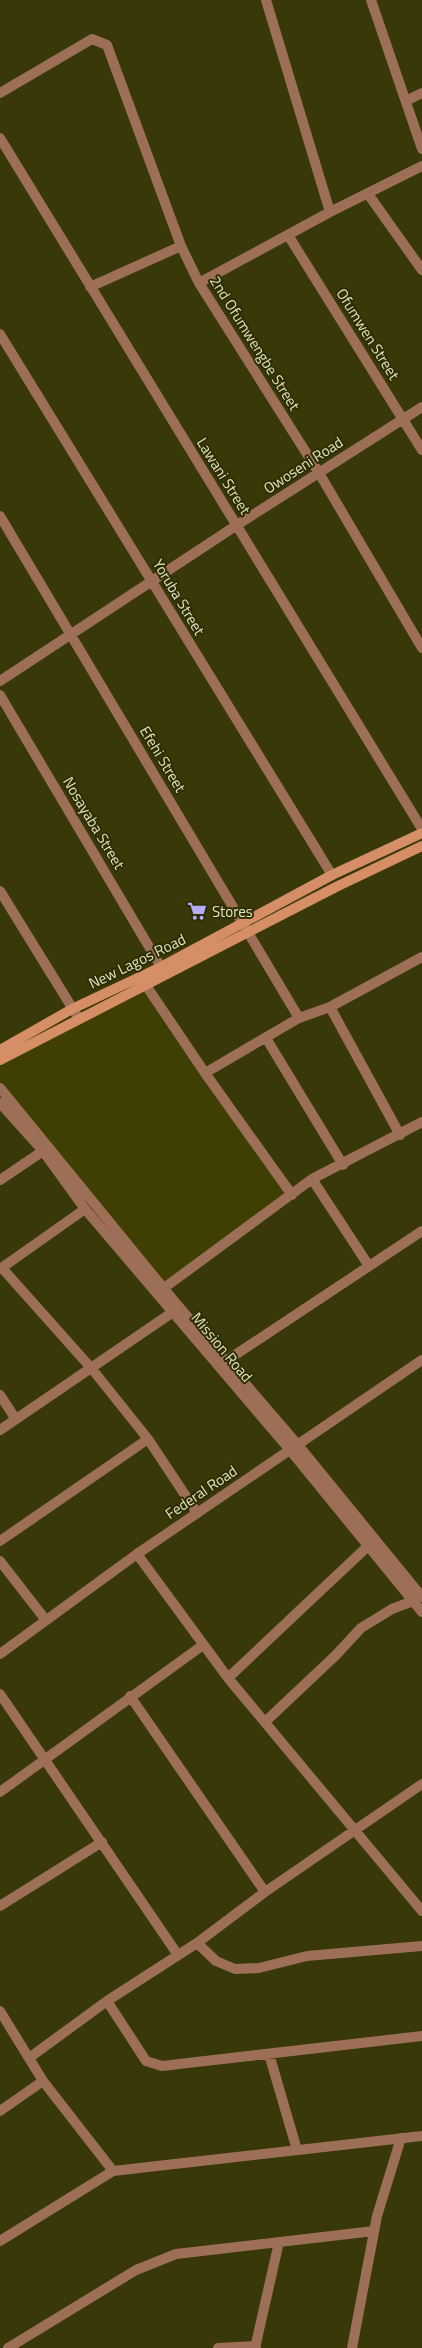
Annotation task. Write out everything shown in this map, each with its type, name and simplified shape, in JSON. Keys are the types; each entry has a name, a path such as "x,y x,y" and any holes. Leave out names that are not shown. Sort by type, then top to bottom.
{"main road":[{"name":"New Lagos Road","path":"0,1060 80,1019 143,981 246,927 332,875 422,831"},
{"name":"New Lagos Road","path":"0,1050 72,1009 143,981 161,967 422,846"}],"street":[{"path":"266,0 330,212"},
{"path":"371,0 422,149"},
{"name":"2nd Ofumwengbe Street","path":"0,93 92,39 106,45 181,246 199,283 318,473 422,648"},
{"path":"406,101 422,93"},
{"name":"Lawani Street","path":"0,138 422,831"},
{"path":"199,283 330,212 422,166"},
{"path":"368,194 422,270"},
{"name":"Ofumwen Street","path":"288,235 422,450"},
{"path":"90,286 181,246"},
{"name":"Yoruba Street","path":"0,334 332,875"},
{"name":"Owoseni Road","path":"0,681 422,406"},
{"name":"Efehi Street","path":"0,516 299,1018"},
{"name":"Nosayaba Street","path":"0,695 161,967"},
{"path":"0,891 80,1019"},
{"path":"205,1073 299,1018 330,1007 422,957"},
{"path":"143,981 205,1073 292,1195"},
{"path":"330,1007 400,1135"},
{"path":"266,1038 342,1165"},
{"name":"Mission Road","path":"0,1088 226,1361 418,1599 422,1612"},
{"name":"Mission Road","path":"0,1102 43,1151 85,1209 173,1312 294,1447 368,1546 418,1599"},
{"path":"164,1288 312,1180 422,1122"},
{"path":"0,1180 43,1151"},
{"path":"312,1180 369,1266"},
{"path":"85,1209 1,1269 92,1369 148,1439 197,1513"},
{"path":"226,1361 369,1266 421,1235"},
{"path":"0,1430 173,1312"},
{"name":"Federal Road","path":"0,1654 137,1554 422,1360"},
{"path":"0,1395 15,1418"},
{"path":"0,1541 148,1439"},
{"path":"228,1678 368,1546"},
{"path":"137,1554 228,1678 422,1911"},
{"path":"0,1561 45,1620"},
{"path":"265,1722 336,1655 361,1628 392,1609 418,1599"},
{"path":"0,1792 130,1696 203,1645"},
{"path":"0,1694 178,1955"},
{"path":"130,1696 264,1892"},
{"path":"29,2058 108,2001 197,1943 264,1892 422,1784"},
{"path":"0,1906 102,1842"},
{"path":"197,1943 216,1961 235,1969 259,1968 307,1956 422,1946"},
{"path":"108,2001 146,2061 162,2066 422,2036"},
{"path":"0,2012 42,2081 113,2171"},
{"path":"269,2054 296,2150"},
{"path":"0,2110 42,2081"},
{"path":"0,2241 113,2171 422,2136"},
{"path":"352,2348 374,2231 401,2138"},
{"path":"8,2348 136,2270 176,2254 374,2231"},
{"path":"218,2348 255,2347 278,2242"}],"shaded area":[{"path":"147,979 297,1196 160,1294 0,1095 0,1056"}],"place":[{"name":"Stores","path":"197,911"}]}
